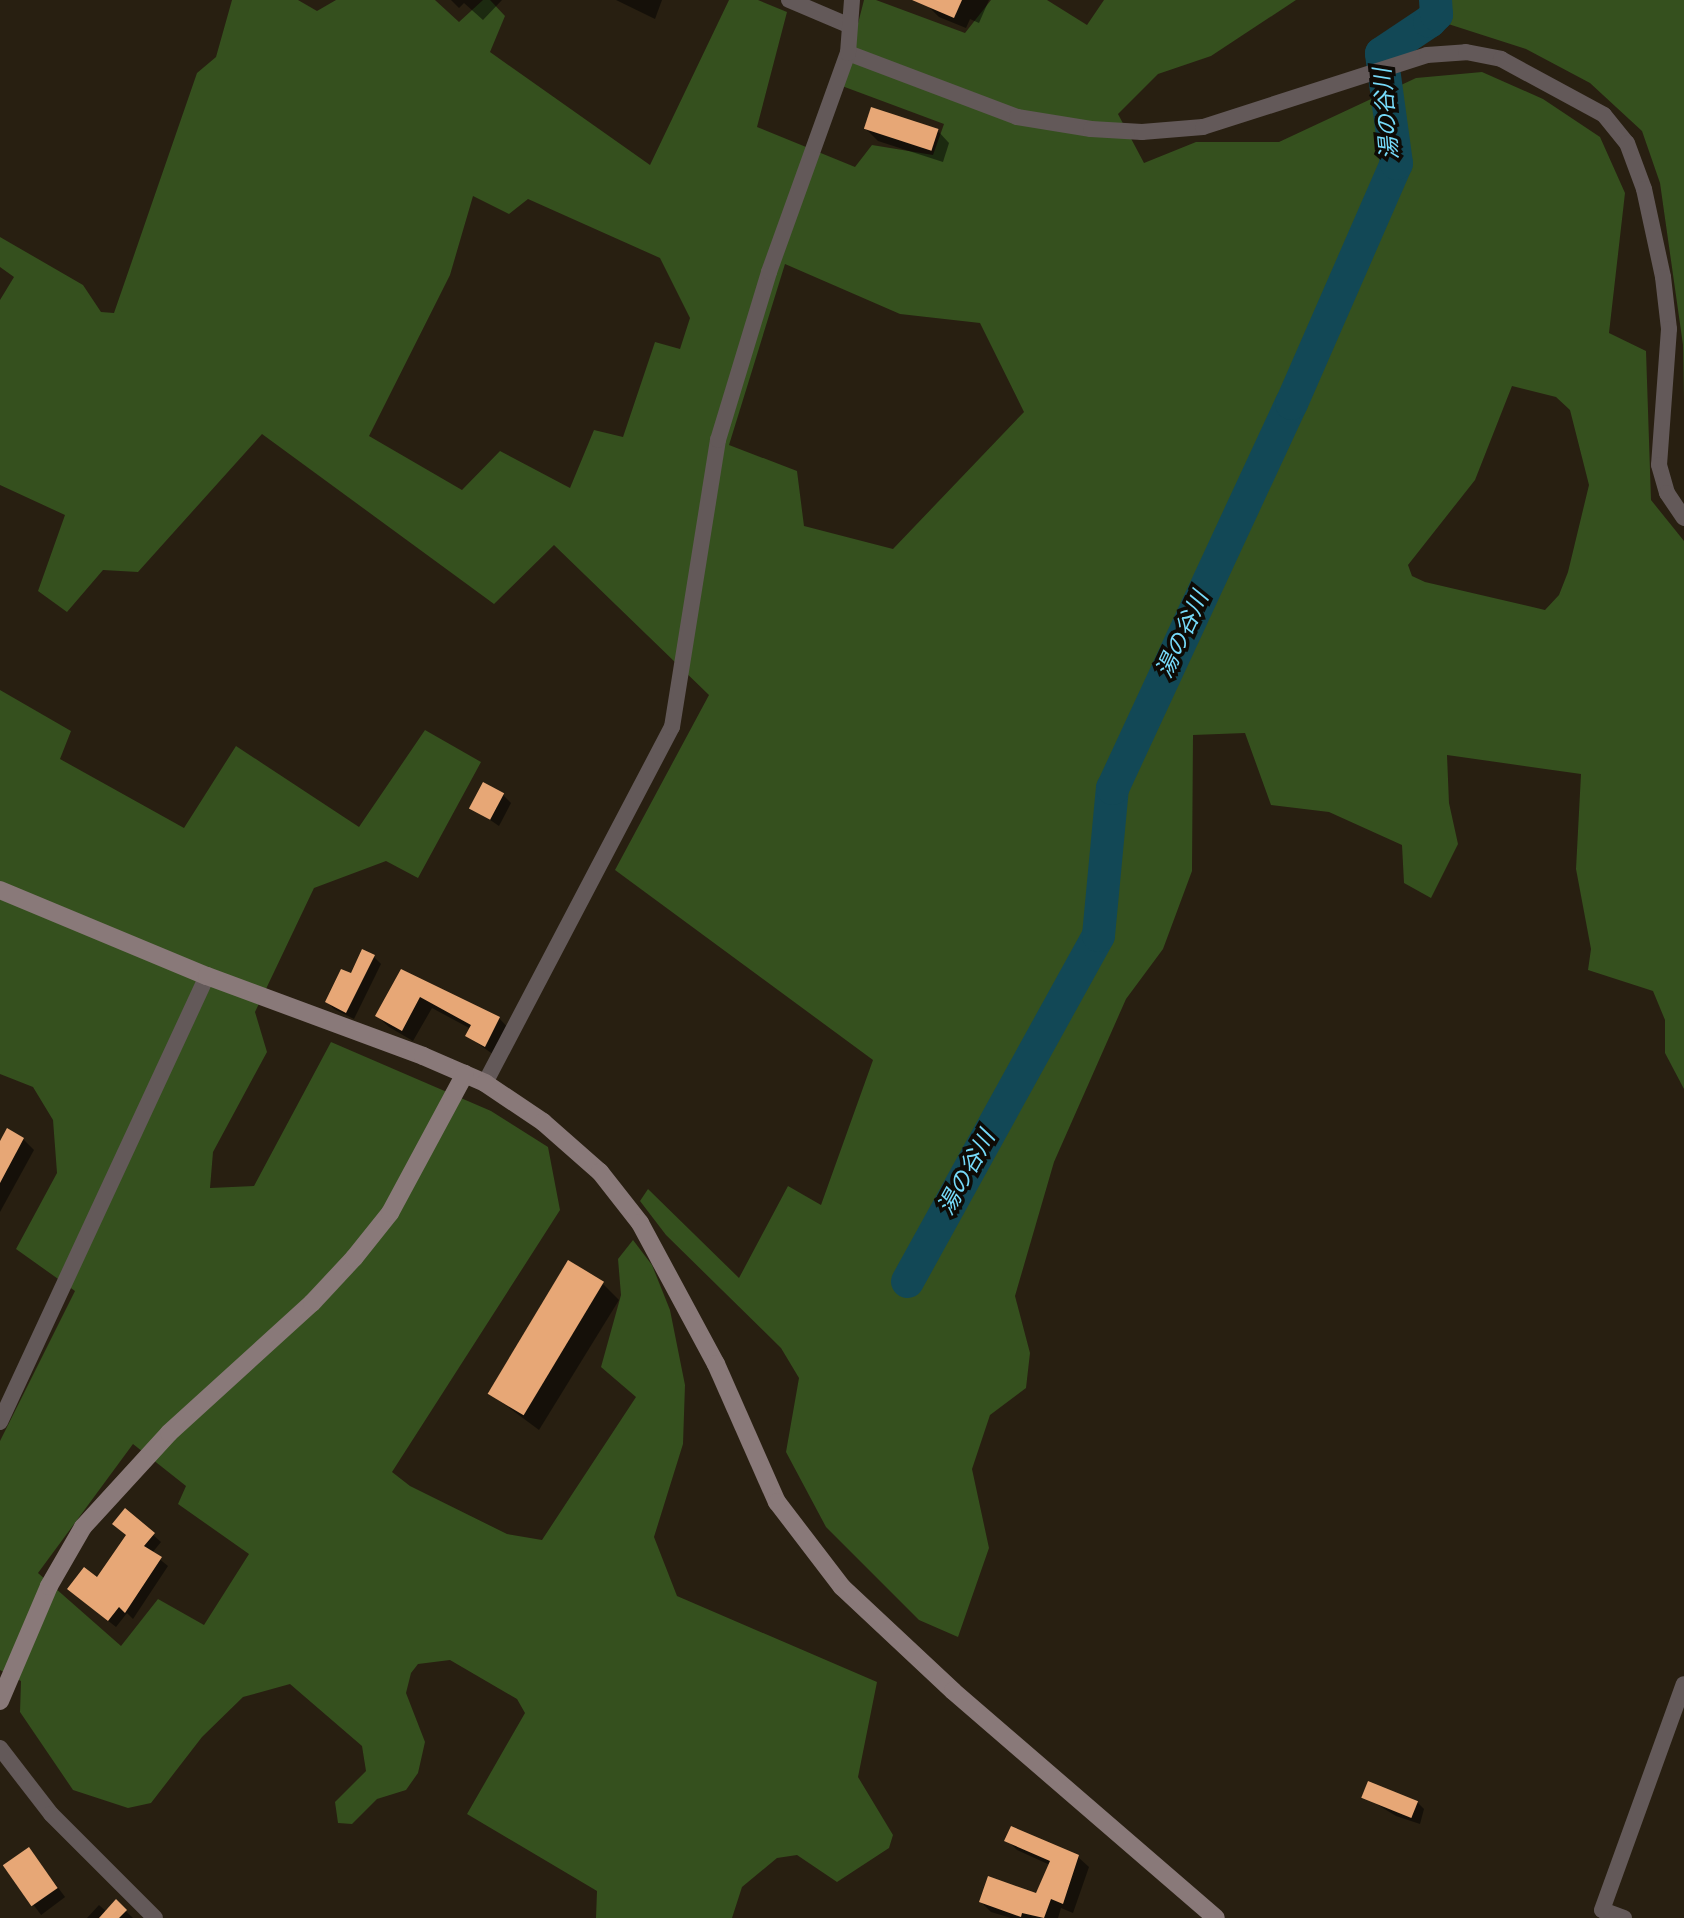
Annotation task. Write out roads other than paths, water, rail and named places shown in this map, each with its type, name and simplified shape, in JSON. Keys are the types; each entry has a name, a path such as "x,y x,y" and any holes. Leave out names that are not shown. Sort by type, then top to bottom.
{"street":[{"path":"789,0 848,25"},
{"path":"485,1083 672,727 718,440 769,272 848,54 848,25 852,0"},
{"path":"848,54 1017,117 1142,132 1203,127 1403,62 1466,52 1501,59 1604,115 1626,143 1644,189 1669,329 1659,466 1667,493 1684,518"},
{"path":"0,890 207,976 465,1074 485,1083 543,1122 600,1172 640,1223 716,1364 777,1502 842,1587 953,1691 1216,1918"},
{"path":"0,1422 207,976"},
{"path":"0,1701 44,1597 83,1527 169,1433 312,1303 354,1258 390,1213 465,1074"},
{"path":"1624,1918 1602,1910 1684,1684"},
{"path":"0,1748 51,1814 155,1918"}],"waterway":[{"name":"湯の谷川","path":"907,1281 1098,935 1112,788 1291,403 1396,163 1381,53 1429,21 1436,14 1435,0"}]}
